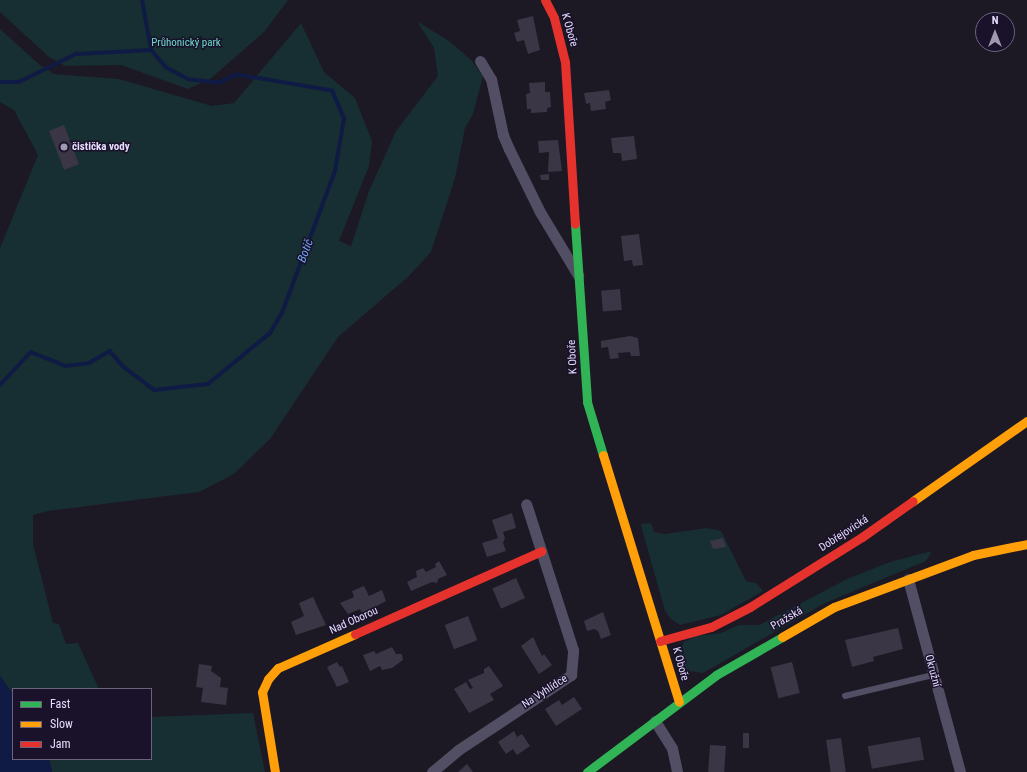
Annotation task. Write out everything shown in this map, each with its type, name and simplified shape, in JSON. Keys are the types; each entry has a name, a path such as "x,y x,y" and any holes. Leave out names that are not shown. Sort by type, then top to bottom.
{"street":[{"name":"K Oboře","path":"546,0 554,18 565,62 587,402 679,702"},
{"path":"480,61 491,79 504,136 509,149 540,212 580,279"},
{"name":"Dobřejovická","path":"660,641 711,627 750,607 862,537 1027,421"},
{"name":"Na Vyhlídce","path":"432,772 458,750 571,675 573,650 526,504"},
{"name":"Pražská","path":"587,772 716,675 834,607 973,555 1027,544"},
{"name":"Nad Oborou","path":"275,772 262,692 268,679 278,668 541,551"},
{"name":"Okružní","path":"908,579 959,768"},
{"path":"655,721 672,748 677,772"}],"lane":[{"path":"845,696 933,675"}],"green space":[{"name":"Průhonický park","path":"0,0 288,0 264,32 210,79 188,89 121,65 65,66 49,57 0,12"},
{"path":"417,21 449,41 471,60 483,76 473,114 465,128 455,178 431,252 409,276 338,337 270,439 234,474 199,492 48,511 33,515 33,544 53,623 59,624 66,644 78,643 99,688 12,688 12,693 0,676 0,248 38,155 14,110 0,102 0,29 40,65 54,74 119,79 212,106 234,103 301,23 324,72 355,98 372,141 369,166 339,241 351,246 369,191 396,131 438,76 434,48"},
{"path":"651,523 654,532 665,534 707,528 721,531 746,581 756,583 763,591 721,615 680,625 671,619 665,611 641,524"},
{"path":"932,551 926,561 825,603 703,673 688,671 680,662 679,653 684,642 696,636 721,633 739,625 759,625 847,579 890,562"},
{"path":"253,713 265,772 52,772 49,760 152,760 152,717"}],"water":[{"path":"0,676 12,693 12,760 49,760 52,772 0,772"}],"building":[{"path":"533,16 540,50 528,54 524,40 517,42 514,33 520,31 517,20"},
{"path":"545,82 545,92 550,92 551,107 547,108 547,112 531,113 531,109 527,109 526,94 530,93 529,83"},
{"path":"609,90 611,100 605,102 606,109 591,111 590,103 586,104 584,93"},
{"name":"čistička vody","path":"64,125 79,164 64,170 49,131"},
{"path":"634,136 637,159 622,161 621,153 613,153 611,138"},
{"path":"558,140 562,171 548,172 549,152 539,153 538,141"},
{"path":"549,174 549,180 541,180 540,175"},
{"path":"639,234 643,265 633,266 632,260 624,261 621,236"},
{"path":"620,289 622,310 603,312 601,291"},
{"path":"630,336 638,338 640,356 631,356 630,352 618,353 619,358 610,359 608,347 601,348 601,341"},
{"path":"512,513 516,528 503,532 505,538 503,543 506,551 487,557 482,543 498,538 492,520"},
{"path":"723,538 726,547 713,549 710,541"},
{"path":"439,561 447,575 438,579 437,583 432,582 411,591 407,582 417,577 416,571 423,568 426,572 436,567 435,564"},
{"path":"516,578 525,598 501,609 492,589"},
{"path":"364,586 369,596 382,590 386,601 362,614 360,609 348,614 340,603 354,597 352,591"},
{"path":"313,597 326,625 296,635 291,622 304,616 299,603"},
{"path":"603,612 611,635 601,639 598,631 594,629 587,631 584,621"},
{"path":"468,616 477,640 454,649 445,625"},
{"path":"898,628 903,649 873,657 874,661 852,667 845,640"},
{"path":"533,637 542,656 544,654 552,665 539,674 521,646"},
{"path":"392,647 396,654 402,654 403,660 392,668 382,670 380,666 370,671 363,655 374,651 376,654"},
{"path":"337,662 340,667 342,666 349,682 337,687 327,667"},
{"path":"792,662 800,693 778,698 771,667"},
{"path":"199,664 212,666 211,671 221,678 220,687 228,688 226,705 201,702 203,688 196,687"},
{"path":"489,666 503,686 490,694 494,700 469,713 454,689 466,682 470,689 473,688 468,680 484,673 484,669"},
{"path":"574,697 582,709 556,726 545,709 559,700 562,705"},
{"path":"514,731 517,737 522,734 530,746 517,755 513,749 506,754 498,742"},
{"path":"743,733 749,733 749,748 743,748"},
{"path":"920,737 924,760 872,769 868,746"},
{"path":"841,738 846,772 831,772 826,740"},
{"path":"710,745 726,746 724,772 708,772"},
{"path":"467,764 473,772 458,772"}],"waterway":[{"name":"Botič","path":"0,385 31,352 66,366 89,363 110,351 124,367 154,390 208,384 270,333 282,313 335,171 344,119 332,91 237,75 219,83 189,80 166,68 151,50 142,0"},
{"path":"0,82 19,82 76,54 151,50"}],"traffic: fast":[{"path":"575,224 587,402 603,455"},
{"path":"587,772 716,675 782,637"}],"traffic: slow":[{"path":"913,501 1027,421"},
{"path":"603,455 679,702"},
{"path":"782,637 834,607 973,555 1027,544"},
{"path":"275,772 262,692 268,679 278,668 355,634"}],"traffic: jam":[{"path":"545,0 554,18 565,62 575,224"},
{"path":"660,641 711,627 750,607 862,537 913,501"},
{"path":"355,634 541,551"}],"place":[{"name":"čistička vody","path":"64,147"}]}
